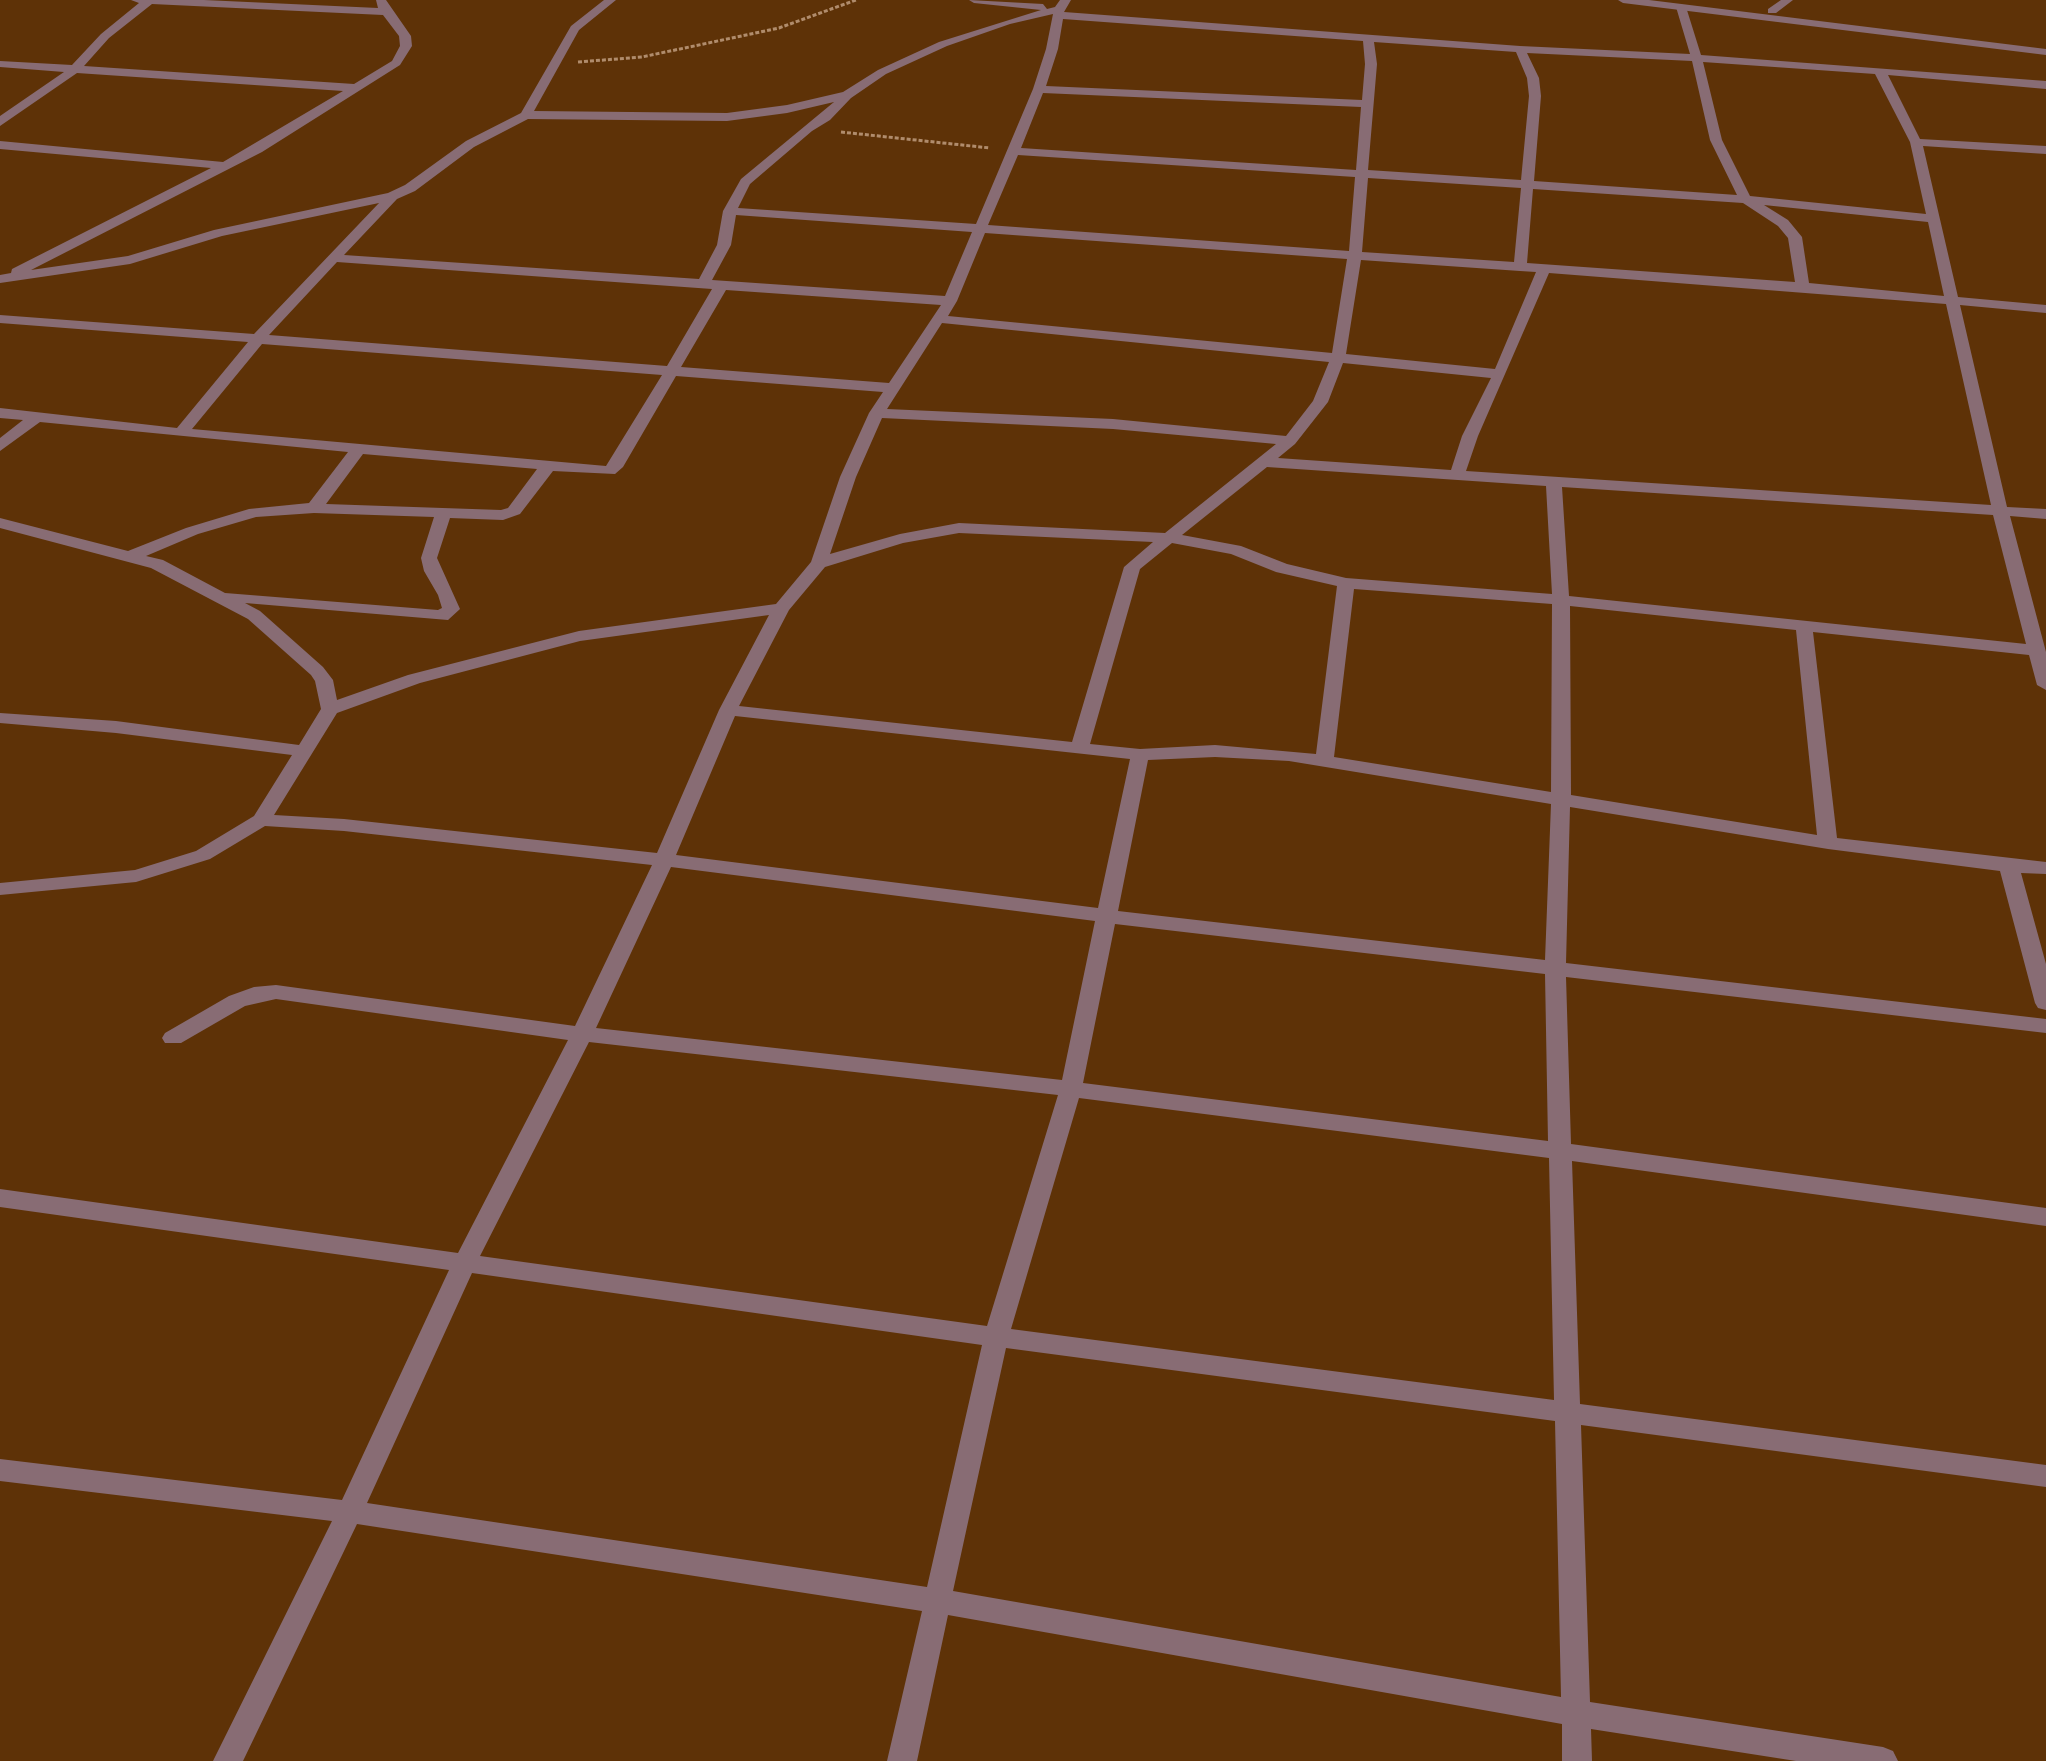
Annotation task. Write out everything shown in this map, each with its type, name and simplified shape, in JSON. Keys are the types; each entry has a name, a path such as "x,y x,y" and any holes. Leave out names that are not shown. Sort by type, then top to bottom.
{"street":[{"path":"2,279 228,166 402,57 405,36 383,6 136,0"},
{"path":"526,115 575,28 611,0"},
{"path":"974,0 1368,38 1879,70 2045,86"},
{"path":"1623,0 1772,11 1854,25 2046,44"},
{"path":"1772,11 1788,0"},
{"path":"0,122 75,69 105,36 149,1"},
{"path":"1683,4 2046,52"},
{"path":"1683,4 1716,140 1746,199 1783,223 1795,237 1803,287"},
{"path":"228,1761 350,1512 465,1262 582,1034 664,860 728,710 781,608 819,563 848,477 877,413 945,310 1039,89 1061,8"},
{"path":"704,282 724,245 730,211 745,182 808,128 826,117 847,95 882,72 943,44 1006,22 1061,8"},
{"path":"1080,748 1128,577 1141,558 1290,441 1320,402 1338,358 1355,254 1371,64 1368,38"},
{"path":"1520,49 1533,78 1535,96 1520,267"},
{"path":"0,64 356,88"},
{"path":"1879,70 1916,142 2000,511 2038,625 2036,650 2046,685"},
{"path":"1039,89 1368,104"},
{"path":"2,279 118,262 219,233 392,196 410,188 470,144 526,115 727,117 787,109 847,95"},
{"path":"1916,142 2046,150"},
{"path":"0,145 228,166"},
{"path":"1014,151 1746,199 1934,219"},
{"path":"181,433 259,338 392,196"},
{"path":"730,211 1803,287 2046,309"},
{"path":"333,258 704,282 1338,358 1500,374"},
{"path":"1457,475 1470,436 1544,269"},
{"path":"0,413 34,419 599,471 615,467 722,284"},
{"path":"0,319 893,388"},
{"path":"877,413 1113,424 1290,441"},
{"path":"0,446 34,419"},
{"path":"314,508 359,448"},
{"path":"1264,462 2046,514"},
{"path":"131,556 227,519 255,512 314,508 503,515 514,511 548,466"},
{"path":"1554,479 1561,600 1561,797 1555,968 1577,1761"},
{"path":"220,596 442,616 451,609 429,558 443,513"},
{"path":"0,523 131,556 180,574 254,615 317,671 324,680 330,709"},
{"path":"819,563 930,532 959,528 1170,538 1235,550 1282,568 1346,583 1561,600 2036,650"},
{"path":"1324,761 1346,583"},
{"path":"0,889 136,876 170,868 203,855 261,820 330,709 414,679 579,636 781,608"},
{"path":"1804,626 1828,843"},
{"path":"728,710 1140,755 1229,751 1324,761 1561,797 1828,843 2046,868"},
{"path":"0,718 103,725 305,751"},
{"path":"902,1761 996,1337 1071,1089 1140,755"},
{"path":"261,820 344,825 664,860 1105,916 2046,1026"},
{"path":"2009,866 2046,1003"},
{"path":"173,1038 237,1001 254,994 276,992 582,1034 1071,1089 1560,1151 2046,1217"},
{"path":"0,1198 996,1337 2046,1476"},
{"path":"0,1470 350,1512 938,1601 1575,1713 1883,1761"}],"path":[{"path":"557,64 642,57 779,28 856,0"},
{"path":"808,128 1014,151"}]}
